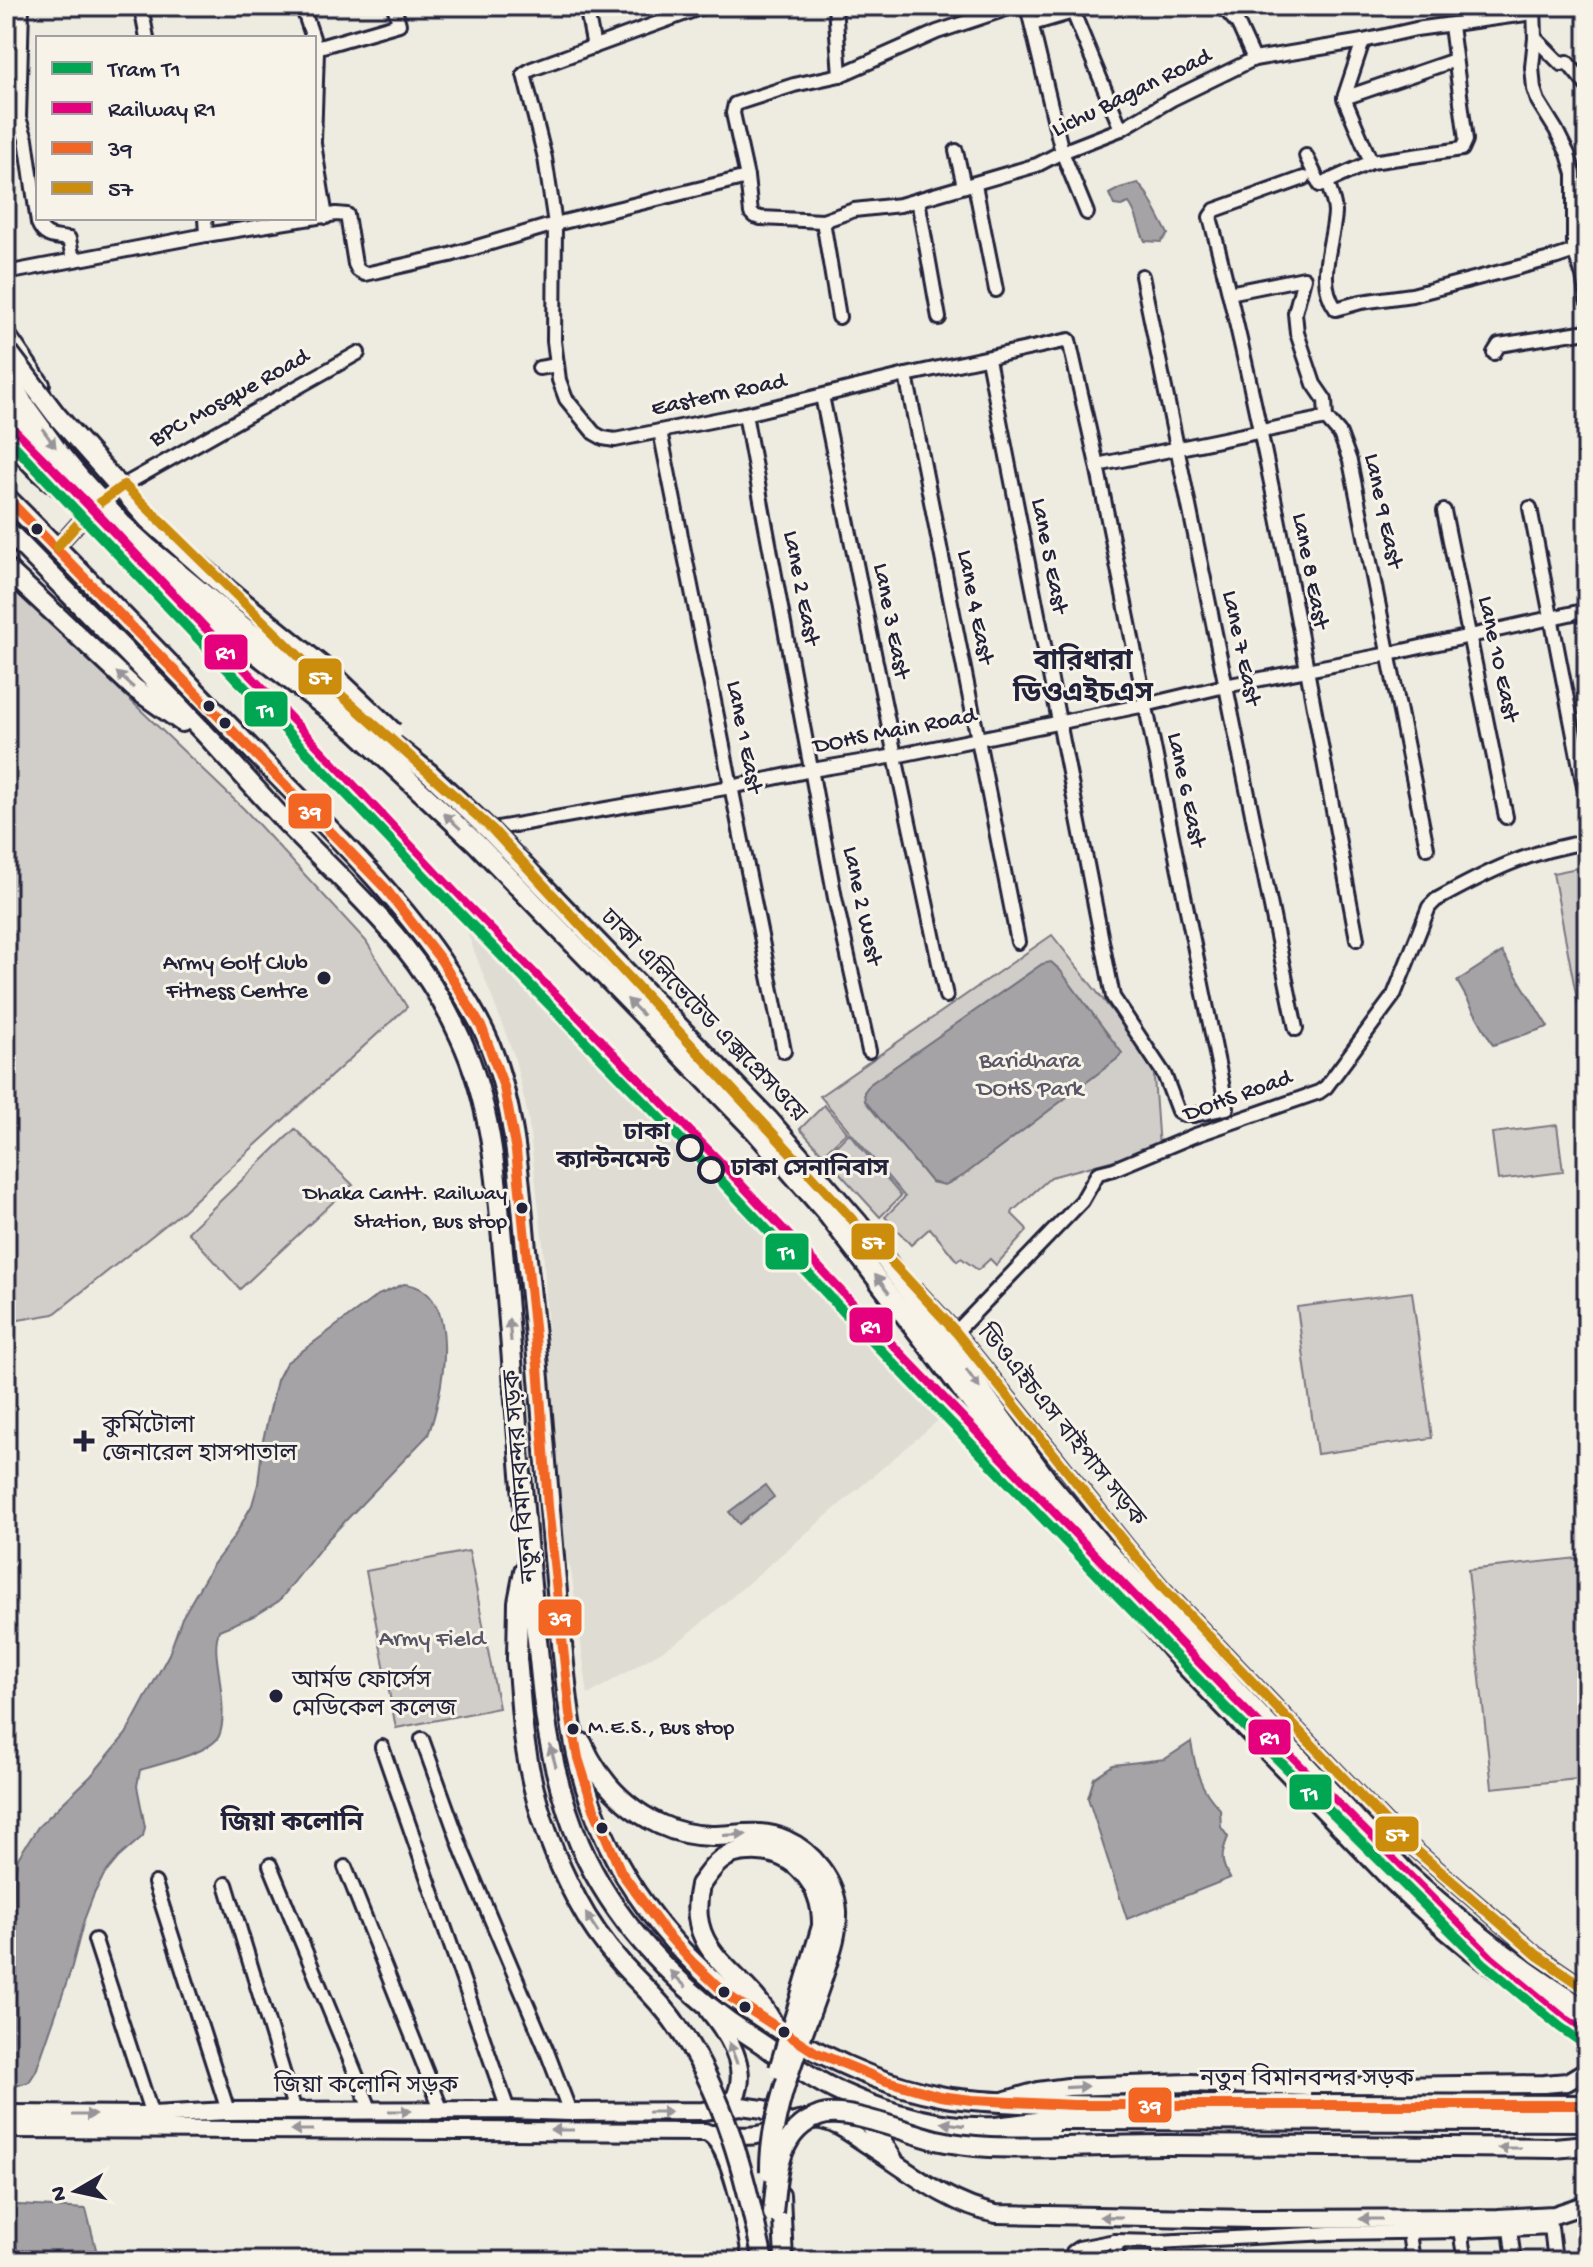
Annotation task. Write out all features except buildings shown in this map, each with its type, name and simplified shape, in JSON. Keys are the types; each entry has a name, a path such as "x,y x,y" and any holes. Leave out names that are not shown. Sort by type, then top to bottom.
{"highway":[{"path":"8,351 56,415 148,519 342,684 418,755 429,773"},
{"name":"ঢাকা এলিভেটেড এক্সপ্রেসওয়ে","path":"6,373 23,403 70,466 123,525 246,629 429,773 489,830 768,1119 859,1224 1050,1484 1099,1542 1405,1872 1451,1914 1554,1990 1587,2010"},
{"name":"ঢাকা এলিভেটেড এক্সপ্রেসওয়ে","path":"6,404 67,492 144,567 355,730 476,843 756,1132 825,1211 1053,1509 1185,1665 1418,1905 1503,1973 1587,2026"},
{"path":"6,433 31,466 67,492"},
{"name":"নতুন বিমানবন্দর সড়ক","path":"6,497 385,888 414,923 463,993 482,1028 510,1111 570,1714 586,1786 621,1872 665,1932 693,1963 727,1995 815,2052 894,2083 940,2096 1074,2105 1581,2101"},
{"name":"নতুন বিমানবন্দর সড়ক","path":"6,529 391,928 417,961 460,1037 483,1100 494,1163 528,1556 550,1744 577,1838 595,1875 621,1916 649,1949 701,2001 789,2062 839,2092 925,2120 996,2127 1058,2120 1585,2135"},
{"path":"6,568 134,688 212,741"},
{"path":"513,1361 537,1359"},
{"path":"528,1556 518,1602 517,1659 525,1744 552,1847 596,1931 673,2020 714,2091 749,2191 764,2261"},
{"path":"570,1714 603,1781 624,1803 674,1831 694,1835 772,1835 784,1839 801,1849 826,1877 835,1900 836,1923 832,1946 775,2122 770,2165 773,2213"},
{"path":"764,2261 760,2175 766,2115 820,1934 821,1908 814,1886 801,1869 785,1857 760,1850 743,1851 717,1862 700,1885 697,1898 699,1925 718,1960 757,1999 776,2027"},
{"path":"839,2092 876,2133 893,2160"},
{"path":"773,2213 785,2143 797,2129 814,2118 830,2113 861,2118 949,2143 987,2147 1554,2148 1585,2135"}],"main road":[{"path":"701,2001 725,2033 740,2073 739,2089 726,2109"},
{"path":"784,2261 781,2195 789,2122 789,2062"},
{"path":"1001,2102 1038,2091 1068,2087 1190,2083 1311,2087 1510,2085 1567,2082 1587,2070"},
{"path":"996,2127 1026,2133 1078,2135 1511,2132 1585,2135 1581,2101 1567,2082"},
{"path":"1468,2085 1476,2094 1480,2107 1481,2121 1474,2133"},
{"path":"1510,2085 1499,2100 1499,2116 1501,2124 1511,2132"},
{"name":"জিয়া কলোনি সড়ক","path":"6,2114 703,2111 750,2106 789,2122"},
{"path":"789,2122 805,2119 833,2124 929,2186 984,2212 1005,2215 1252,2219 1521,2218 1554,2215 1587,2204"},
{"name":"জিয়া কলোনি সড়ক","path":"6,2129 704,2132 738,2136 761,2134 789,2122"},
{"path":"704,2132 725,2156 734,2181 752,2261"},
{"path":"773,2213 775,2261"}],"street":[{"path":"22,6 19,118 26,139 36,209"},
{"path":"141,6 147,36"},
{"path":"302,6 312,36"},
{"path":"316,43 399,24 394,6"},
{"path":"586,6 594,47 705,6"},
{"path":"835,6 840,75"},
{"path":"316,218 347,215 355,264 365,274 450,255 555,224 747,177 733,113 735,104 794,85 840,75 937,32 1015,6"},
{"path":"1027,6 1062,152 1087,213"},
{"path":"1222,6 1238,24 1254,59"},
{"path":"1533,9 1534,89 1568,154 1574,174 1587,300"},
{"name":"Lichu Bagan Road","path":"747,177 750,208 754,216 823,221 854,210 900,205 1037,165 1121,129 1172,99 1254,59 1533,9"},
{"path":"1032,24 1073,12 1121,129"},
{"path":"1306,156 1320,185 1371,162 1462,149 1466,140 1451,26"},
{"path":"1535,38 1561,64 1567,62 1587,86"},
{"path":"1363,41 1344,98 1371,162"},
{"name":"Eastern Road","path":"594,47 524,74 545,158 555,224 554,341 559,380 566,399 594,433 615,440 745,414 1069,340"},
{"path":"1344,98 1455,60"},
{"path":"956,151 969,185 996,290"},
{"path":"316,154 326,217"},
{"name":"Lane 8 East","path":"1304,178 1211,213 1210,217 1260,432 1357,939"},
{"path":"1327,182 1335,214 1325,271 1330,301 1336,309 1412,295 1554,258 1581,248"},
{"path":"918,200 939,318"},
{"path":"38,220 41,231 47,236 69,239 73,259"},
{"path":"205,220 206,235"},
{"path":"6,273 206,235 306,220"},
{"path":"823,221 839,317"},
{"name":"Lane 7 East","path":"1142,276 1296,1029"},
{"name":"Lane 9 East","path":"1229,293 1304,278 1295,313 1297,333 1314,384 1325,400 1326,418 1340,434 1350,461 1427,848"},
{"name":"ডিওএইচএস বাইপাস সড়ক","path":"6,330 68,420 105,466 314,671 492,829 956,1332 1165,1590 1395,1832 1537,1955 1587,1989"},
{"path":"1494,353 1499,345 1587,331"},
{"name":"Lane 6 East","path":"1069,340 1227,1108 1194,1115 1184,1115 1178,1111 1164,1074 1113,997"},
{"name":"BPC Mosque Road","path":"57,547 91,509 124,485 358,353"},
{"name":"Lane 5 East","path":"988,359 1113,997"},
{"path":"539,368 557,365"},
{"name":"Lane 4 East","path":"906,375 1018,942"},
{"name":"Lane 3 East","path":"822,396 946,996"},
{"name":"Lane 2 East","path":"745,414 812,770"},
{"path":"1097,465 1326,418"},
{"name":"Lane 1 East","path":"660,431 784,1051"},
{"path":"1530,508 1584,787"},
{"name":"Lane 10 East","path":"1444,511 1506,817"},
{"name":"DOHS Main Road","path":"492,829 895,756 1587,610"},
{"name":"Lane 2 West","path":"812,770 835,898 869,1051"},
{"name":"DOHS Road","path":"956,1332 1082,1201 1098,1173 1326,1087 1394,995 1429,907 1436,900 1493,869 1564,845 1587,842"},
{"path":"422,1739 463,1853 570,2112"},
{"path":"382,1747 508,2110"},
{"path":"270,1865 371,2111"},
{"path":"345,1867 442,2111"},
{"path":"155,1883 228,2111"},
{"path":"226,1884 295,2111"},
{"path":"95,1940 152,2115"},
{"path":"1071,2261 1073,2252 1079,2248 1115,2241 1460,2231 1465,2261 1461,2231 1510,2229 1514,2261 1510,2229 1551,2227 1555,2261"},
{"path":"1409,2233 1413,2261"},
{"path":"1115,2241 1118,2261"},
{"path":"1158,2242 1161,2261"}],"shaded area":[{"path":"1138,183 1168,234 1161,242 1145,241 1129,203 1114,205 1109,194"},
{"path":"467,932 942,1417 685,1637 588,1695 571,1570 548,1506 552,1407 543,1244 528,1116 514,1055"},
{"path":"1502,952 1548,1027 1493,1045 1457,981"},
{"path":"1051,962 1122,1053 963,1176 945,1185 931,1182 865,1101 864,1092 870,1084 1042,964"},
{"path":"404,1284 423,1290 435,1304 442,1324 443,1372 428,1435 327,1540 279,1601 256,1615 219,1630 216,1652 223,1714 219,1736 195,1753 140,1770 137,1786 145,1827 143,1836 118,1858 94,1894 36,2071 29,2082 6,2089 6,1951 16,1928 14,1882 18,1858 38,1827 91,1776 126,1734 169,1654 182,1618 252,1505 277,1380 286,1363 378,1295"},
{"path":"765,1485 774,1497 739,1524 729,1512"},
{"path":"1191,1742 1200,1778 1207,1794 1220,1809 1221,1827 1228,1837 1223,1862 1230,1878 1127,1919 1088,1798 1094,1778 1113,1765 1165,1759"},
{"path":"6,2206 86,2209 97,2253 86,2261 6,2261"}],"green space":[{"path":"6,581 244,809 366,941 407,1007 183,1211 54,1314 6,1322"},
{"path":"1587,866 1587,1003 1578,1005 1553,873"},
{"name":"Baridhara DOHS Park","path":"1052,935 1153,1063 1159,1148 1051,1177 1013,1211 1012,1214 1027,1231 996,1265 990,1259 978,1270 961,1258 957,1261 930,1228 911,1245 885,1217 905,1197 820,1096"},
{"path":"824,1105 847,1132 823,1154 800,1129"},
{"path":"1557,1125 1563,1172 1498,1180 1492,1133"},
{"path":"295,1129 353,1185 240,1289 188,1232"},
{"path":"849,1133 901,1196 880,1217 825,1157"},
{"path":"1412,1292 1432,1438 1317,1454 1297,1307"},
{"name":"Army Field","path":"469,1551 499,1708 396,1728 366,1571"},
{"path":"1587,1557 1587,1778 1492,1788 1468,1570"}],"tram line":[{"name":"T1","path":"6,437 1225,1707 1483,1963 1587,2046"}],"rail line":[{"name":"R1","path":"6,424 91,509 459,899 718,1162 1233,1700 1491,1960 1565,2021 1587,2035"}],"transit line":[{"name":"57","path":"57,547 91,509 124,485 314,671 492,829 956,1332 1165,1590 1395,1832 1537,1955 1587,1989"},
{"name":"39","path":"6,497 385,888 441,960 482,1028 504,1087 516,1151 538,1366 548,1506 570,1714 578,1758 594,1809 621,1872 665,1932 693,1963 727,1995 815,2052 883,2080 940,2096 1074,2105 1587,2105"}],"place":[{"name":"Army Golf Club Fitness Centre","path":"324,978"},
{"name":"ঢাকা ক্যান্টনমেন্ট","path":"690,1148"},
{"name":"ঢাকা সেনানিবাস","path":"711,1170"},
{"name":"Dhaka Cantt. Railway Station, Bus stop","path":"522,1208"},
{"name":"কুর্মিটোলা জেনারেল হাসপাতাল","path":"84,1441"},
{"name":"আর্মড ফোর্সেস মেডিকেল কলেজ","path":"276,1696"},
{"name":"M.E.S., Bus stop","path":"573,1729"}],"district":[{"name":"বারিধারা ডিওএইচএস","path":"1083,679"},
{"name":"জিয়া কলোনি","path":"292,1825"}]}
